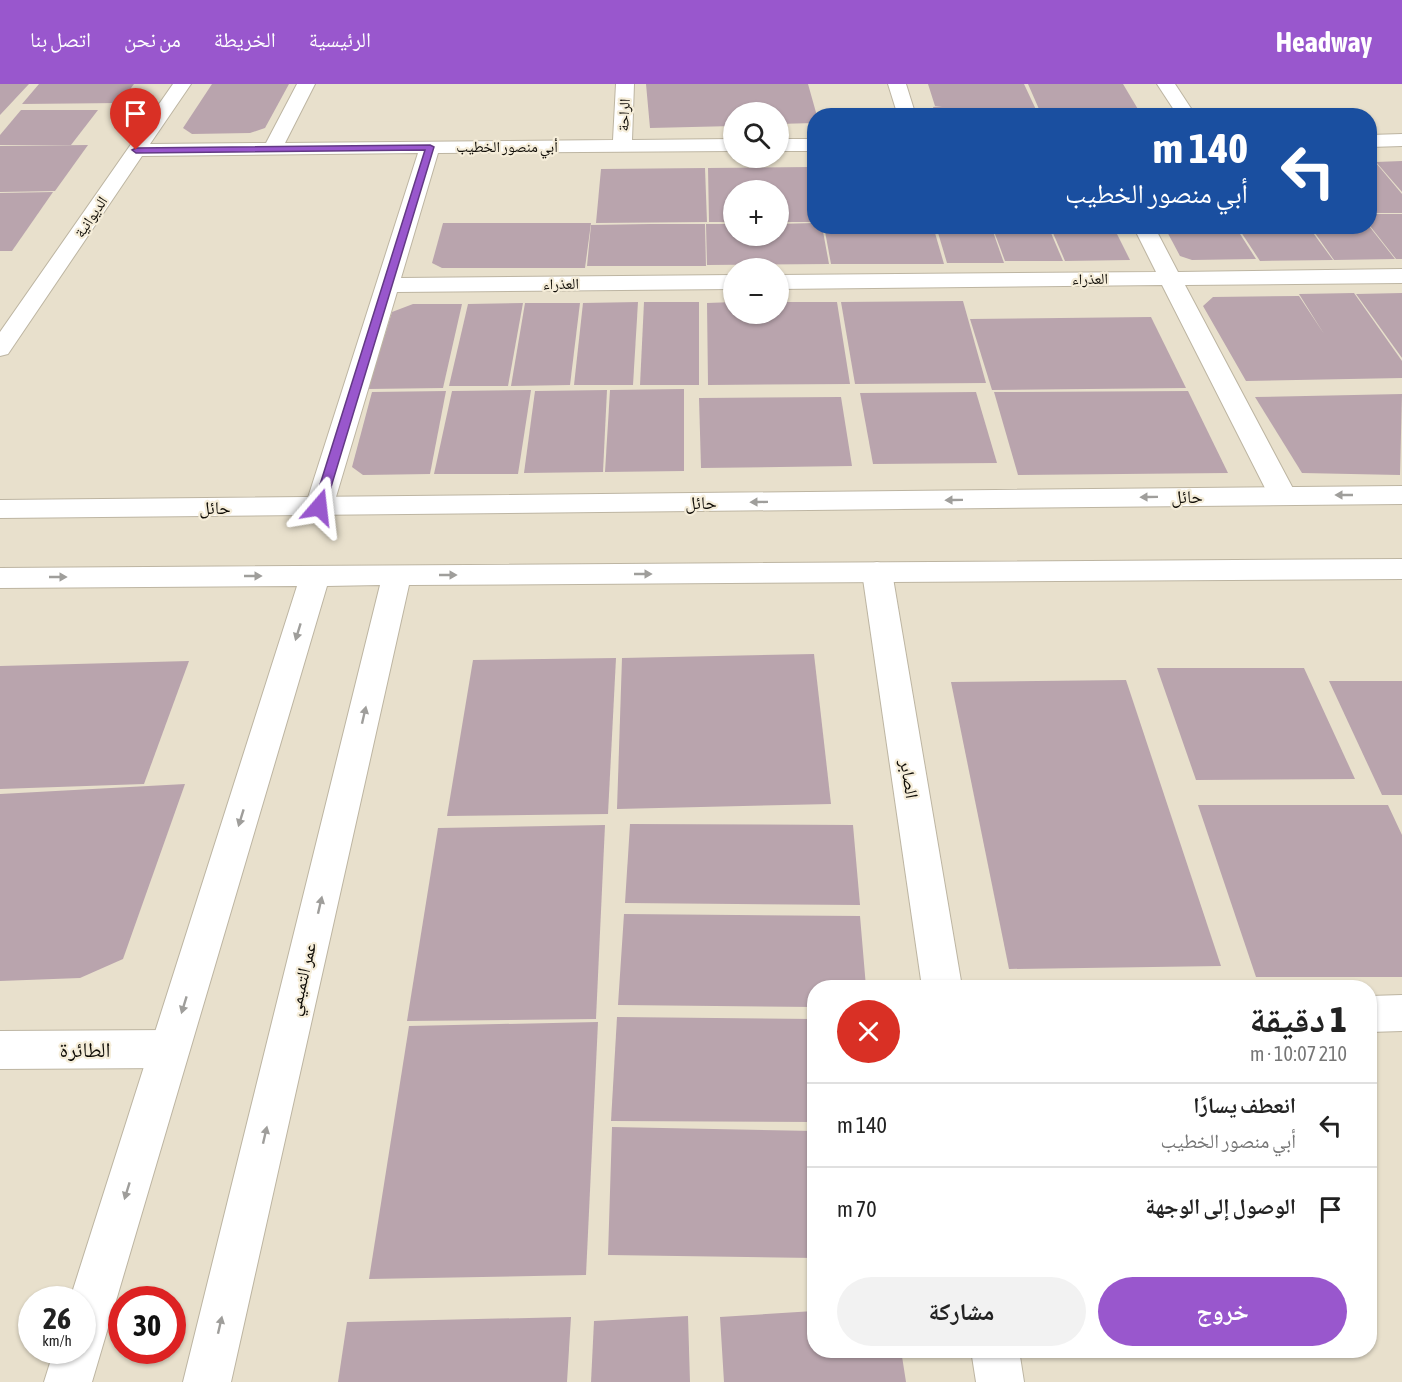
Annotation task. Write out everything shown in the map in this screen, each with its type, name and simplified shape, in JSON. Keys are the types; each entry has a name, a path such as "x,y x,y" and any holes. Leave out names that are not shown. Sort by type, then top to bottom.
{"street":[{"name":"الديوانية","path":"0,349 182,84"},
{"path":"273,148 306,84"},
{"name":"الراحة","path":"622,146 625,84"},
{"path":"897,84 904,108"},
{"path":"1166,84 1182,108"},
{"path":"1377,141 1402,140"},
{"name":"أبي منصور الخطيب","path":"136,150 723,145"},
{"path":"789,145 807,145"},
{"path":"319,507 430,147"},
{"path":"1147,234 1283,496"},
{"name":"العذراء","path":"789,282 1402,276"},
{"name":"العذراء","path":"388,285 723,282"},
{"name":"حائل","path":"0,509 1402,495"},
{"path":"0,578 1402,569"},
{"name":"الصابر","path":"877,572 941,980"},
{"name":"عمر التميمي","path":"207,1382 397,575"},
{"path":"96,1290 315,576"},
{"path":"1377,1014 1402,1013"},
{"name":"الطائرة","path":"0,1050 170,1049"},
{"path":"996,1358 1000,1382"},
{"path":"68,1382 74,1364"}],"building":[{"path":"0,84 29,84 0,115"},
{"path":"39,84 134,84 120,103 22,104"},
{"path":"212,84 289,84 265,128 250,133 192,134 183,128"},
{"path":"646,84 808,84 815,108 807,108 807,123 789,124 789,102 723,102 723,126 650,128"},
{"path":"928,84 1024,84 1035,108 933,108 942,106 935,106"},
{"path":"1028,84 1123,84 1137,108 1038,108"},
{"path":"21,110 98,110 71,145 0,145 0,135"},
{"path":"88,145 55,191 0,192 0,146"},
{"path":"1402,161 1402,192 1377,163"},
{"path":"1377,164 1402,194 1402,213 1377,213"},
{"path":"807,167 807,222 789,222 789,180 723,180 723,222 709,222 708,168"},
{"path":"705,168 707,222 596,223 601,169"},
{"path":"53,192 12,251 0,251 0,193"},
{"path":"1377,214 1402,214 1402,259 1396,259 1376,234"},
{"path":"443,223 591,223 585,268 442,268 432,263"},
{"path":"807,223 807,234 823,234 829,264 789,264 789,258 723,258 723,265 707,265 706,224 723,224 723,246 789,246 789,224"},
{"path":"705,224 706,266 587,266 591,225"},
{"path":"825,234 935,234 944,264 831,264"},
{"path":"938,234 994,234 1004,263 947,263"},
{"path":"995,234 1051,234 1063,261 1005,261"},
{"path":"1053,234 1117,234 1130,260 1065,261"},
{"path":"1168,234 1240,234 1256,259 1192,260 1180,256"},
{"path":"1242,234 1314,234 1333,260 1260,261"},
{"path":"1316,234 1375,234 1395,259 1334,260"},
{"path":"1354,293 1402,361 1402,378 1246,381 1203,306 1213,297 1299,296 1324,334 1299,294"},
{"path":"1402,293 1402,358 1356,294"},
{"path":"963,301 986,383 855,384 841,302"},
{"path":"638,302 633,385 574,385 583,303"},
{"path":"644,302 699,302 699,385 640,385"},
{"path":"723,302 723,324 789,324 789,302 837,302 850,384 708,385 707,303"},
{"path":"523,303 508,386 449,386 468,304"},
{"path":"525,303 580,303 570,385 511,386"},
{"path":"413,304 462,304 443,388 368,389 392,312"},
{"path":"1151,317 1186,388 992,390 970,319"},
{"path":"684,389 684,471 605,472 610,390"},
{"path":"531,390 518,474 434,474 452,391"},
{"path":"607,390 603,472 524,473 535,391"},
{"path":"446,391 430,474 363,475 352,467 372,392"},
{"path":"1188,391 1228,473 1018,475 994,392"},
{"path":"976,392 997,463 873,464 860,393"},
{"path":"1402,394 1400,475 1302,473 1255,397"},
{"path":"841,397 852,466 701,468 699,398"},
{"path":"814,654 831,804 617,809 622,658"},
{"path":"616,658 608,814 447,816 473,660"},
{"path":"189,661 144,784 0,789 0,666"},
{"path":"1157,668 1304,668 1355,779 1196,780"},
{"path":"1126,680 1221,966 1009,969 951,682"},
{"path":"1329,681 1402,681 1402,795 1382,795"},
{"path":"185,784 123,959 80,978 0,981 0,794"},
{"path":"1198,805 1388,805 1402,835 1402,977 1256,977"},
{"path":"630,824 853,825 860,905 625,903"},
{"path":"605,825 596,1019 407,1021 438,828"},
{"path":"624,914 860,916 865,980 807,980 807,1007 618,1005"},
{"path":"617,1017 807,1019 807,1122 611,1121"},
{"path":"598,1022 586,1275 369,1279 409,1026"},
{"path":"612,1127 807,1131 807,1258 608,1255"},
{"path":"807,1311 807,1358 902,1358 906,1382 724,1382 720,1317"},
{"path":"688,1316 690,1382 591,1382 594,1321"},
{"path":"571,1317 567,1382 338,1382 347,1322"}],"route":[{"path":"136,150 430,147 319,507"}]}
